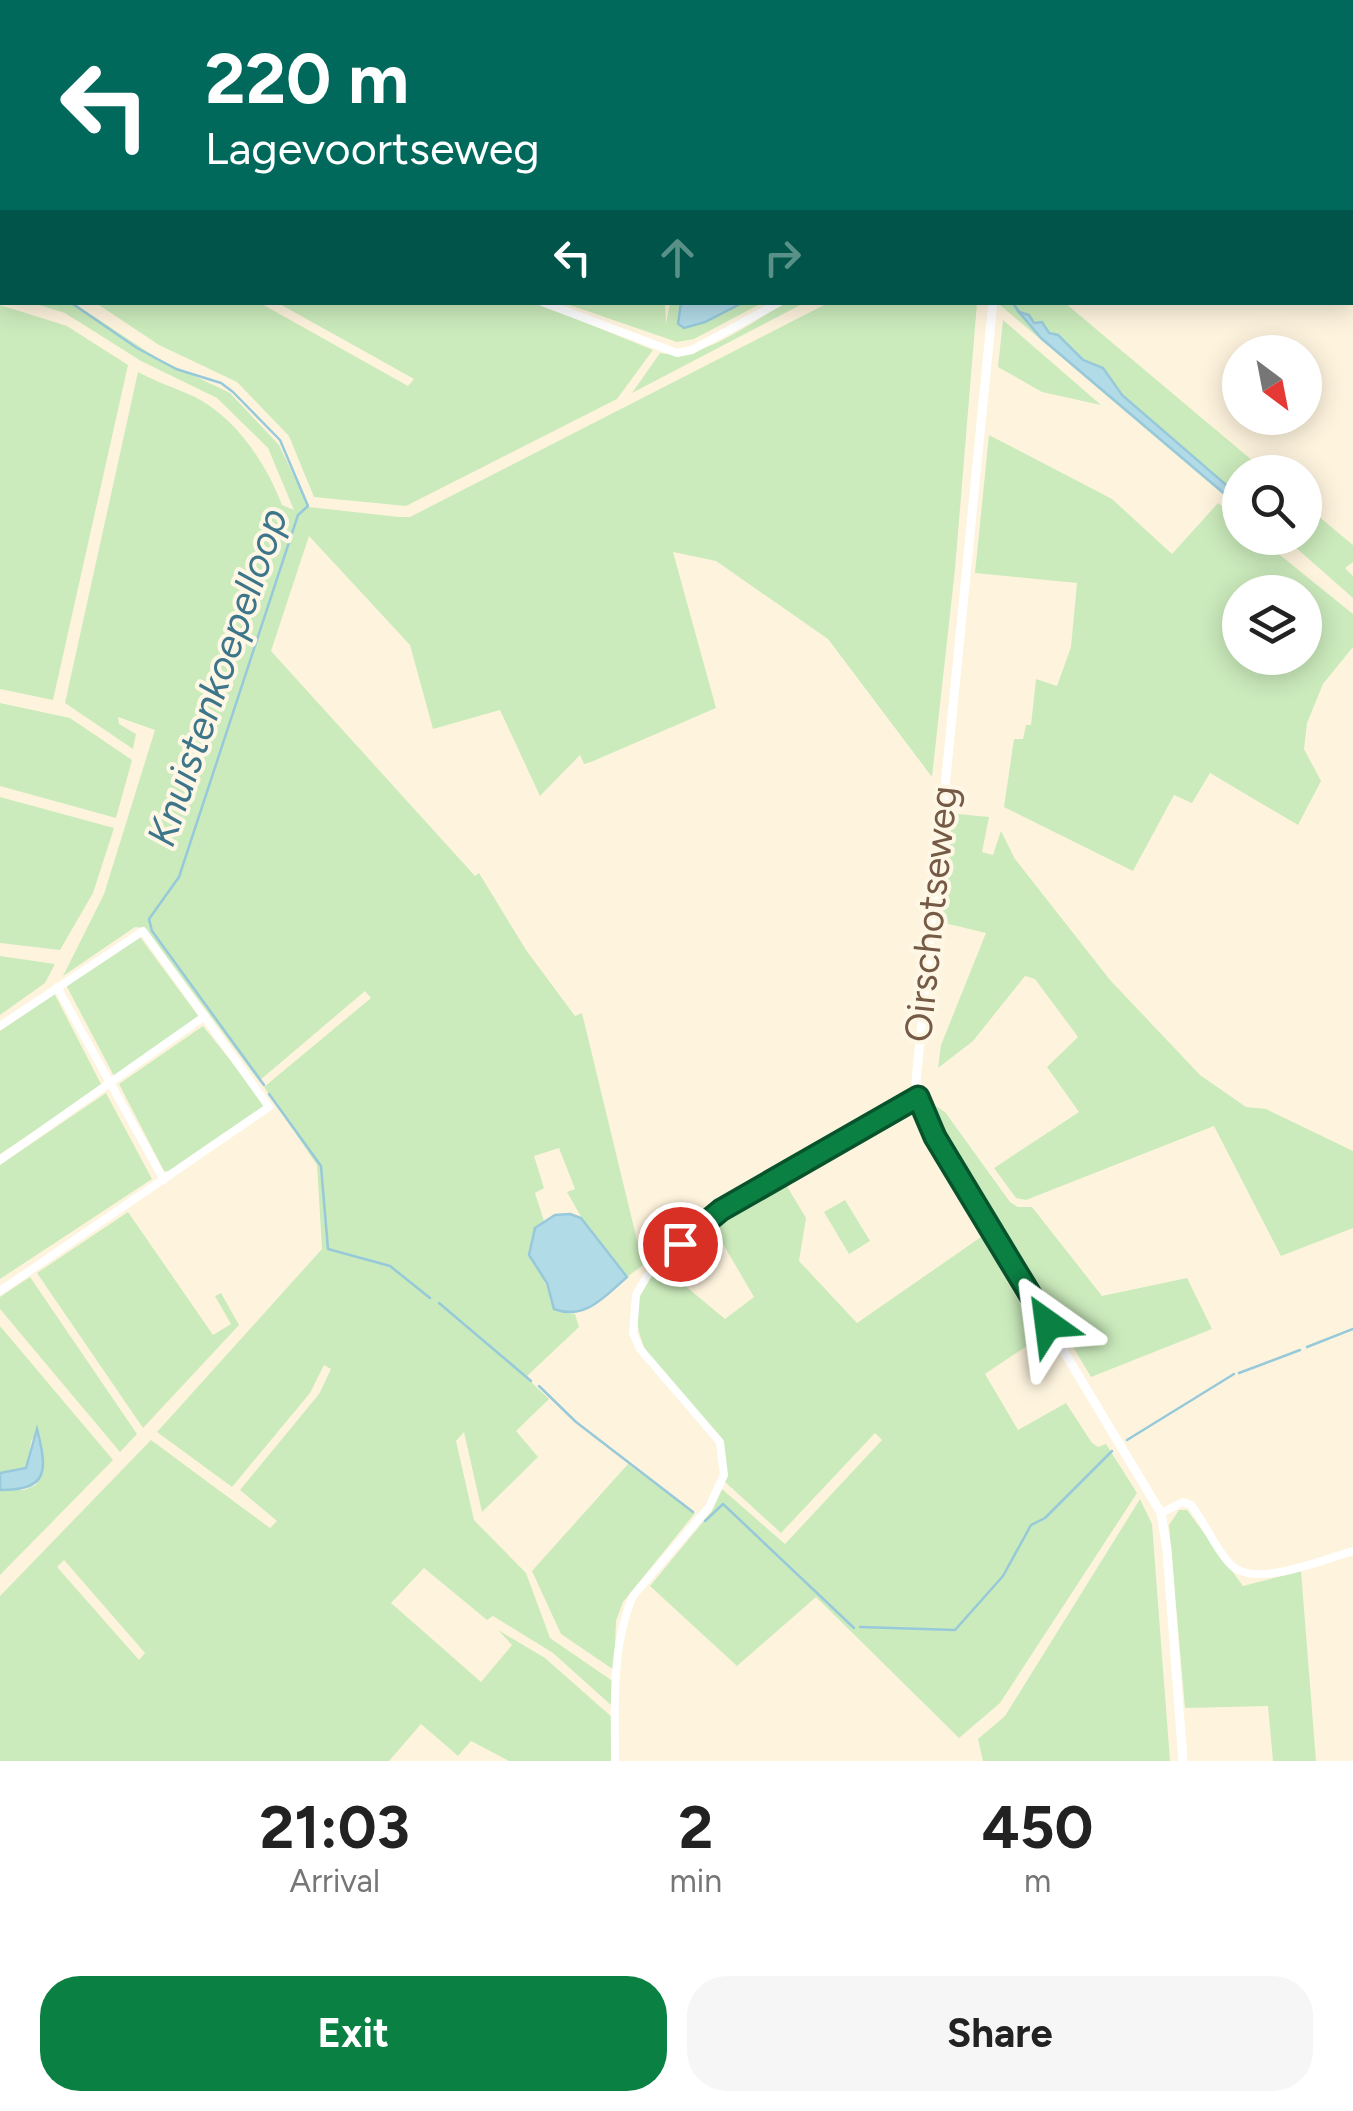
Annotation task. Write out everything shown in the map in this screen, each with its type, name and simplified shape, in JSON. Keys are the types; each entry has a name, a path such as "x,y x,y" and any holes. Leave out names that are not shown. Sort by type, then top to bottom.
{"street":[{"path":"550,305 677,353 692,350 774,305"},
{"name":"Oirschotseweg","path":"992,305 917,1044 918,1097 935,1137 1160,1513 1167,1550 1183,1761"},
{"path":"0,1026 143,930 269,1107 0,1291"},
{"path":"57,987 164,1180"},
{"path":"0,1160 205,1016"},
{"path":"616,1761 615,1708 626,1613 633,1596 709,1507 724,1475 720,1442 640,1349 633,1333 636,1295 647,1276 699,1226 918,1097"},
{"path":"1160,1513 1183,1502 1192,1506 1228,1562 1237,1570 1254,1575 1353,1551"}],"green space":[{"path":"0,305 67,326 128,365 53,700 0,689"},
{"path":"39,305 77,305 157,358 230,393 279,445 309,507 410,517 824,305 977,305 955,569 932,777 828,639 716,561 673,552 716,708 591,762 584,764 580,755 540,796 500,710 433,729 410,645 309,536 271,651 475,876 479,873 526,950 575,1016 582,1013 643,1265 627,1277 584,1222 567,1192 575,1189 559,1148 534,1156 544,1188 535,1193 544,1221 535,1228 542,1272 560,1312 575,1314 579,1327 526,1377 549,1399 516,1431 538,1457 482,1512 464,1432 456,1441 474,1520 526,1573 550,1638 614,1682 612,1706 553,1653 493,1616 487,1620 424,1568 391,1603 481,1682 512,1645 498,1630 545,1658 613,1718 611,1761 509,1761 471,1741 458,1756 421,1724 389,1761 0,1761 0,1596 151,1440 270,1528 277,1521 240,1490 319,1394 331,1369 324,1365 310,1393 232,1487 157,1432 322,1249 317,1165 264,1087 371,998 365,991 259,1081 145,928 135,927 63,976 104,894 155,730 118,717 119,724 136,734 133,749 65,703 138,372 195,397 224,417 258,458 282,505 294,510 268,448 217,398 141,361 65,313","holes":["64,1560 145,1653 139,1660 57,1567"]},
{"path":"99,305 264,305 408,386 414,379 282,305 542,305 653,350 617,399 406,506 314,497 289,436 237,382 159,345"},
{"path":"570,305 665,305 666,324 670,305 680,305 679,310 705,322 738,305 758,305 694,339 677,342"},
{"path":"783,305 800,305 632,393 660,353 693,352 742,330"},
{"path":"1000,305 1067,305 1246,455 1222,455 1222,481 1122,395 1103,368 1083,360 1058,335 1041,338 1222,494"},
{"path":"1003,320 1101,405 1042,392 998,367"},
{"path":"989,435 1112,499 1172,554 1218,503 1222,506 1222,555 1280,555 1305,575 1222,575 1222,675 1322,675 1322,589 1353,614 1353,647 1323,684 1307,723 1304,749 1321,781 1298,825 1210,773 1192,803 1174,795 1133,871 1004,807 1014,739 1023,739 1026,725 1031,725 1036,679 1057,686 1071,647 1077,583 975,573"},
{"path":"1322,519 1353,545 1353,562 1345,568 1353,576 1353,598 1304,555 1322,555"},
{"path":"0,703 70,718 132,760 116,818 0,786"},
{"path":"0,797 114,828 93,893 60,950 0,943"},
{"path":"948,813 989,817 982,852 993,855 1001,831 1015,859 1110,980 1200,1075 1246,1107 1266,1109 1353,1151 1353,1228 1281,1256 1214,1126 1026,1200 1016,1198 994,1168 1079,1112 1047,1067 1078,1037 1035,979 1025,976 973,1041 938,1068 941,1045 986,933 936,921"},
{"path":"140,937 199,1017 114,1076 66,985"},
{"path":"0,956 55,964 45,983 0,1015"},
{"path":"54,993 102,1086 0,1154 0,1031"},
{"path":"203,1026 266,1105 172,1172 164,1171 119,1084"},
{"path":"106,1093 152,1179 0,1279 0,1165"},
{"path":"926,1100 945,1112 1010,1202 1018,1207 1032,1207 1102,1296 1187,1278 1212,1329 1091,1377"},
{"path":"782,1178 806,1218 799,1261 857,1323 981,1237 1040,1337 985,1374 1018,1430 1066,1403 1092,1443 1098,1447 1106,1444 1137,1493 1000,1703 959,1738 816,1597 737,1666 650,1586 712,1511 722,1489 785,1544 882,1440 875,1433 781,1533 724,1481 725,1451 664,1381 642,1341 637,1320 638,1298 643,1284 659,1264 725,1319 754,1297 709,1220"},
{"path":"845,1200 870,1241 849,1254 824,1212"},
{"path":"128,1212 213,1335 231,1324 215,1296 221,1293 239,1325 143,1428 37,1273"},
{"path":"30,1277 137,1434 120,1452 0,1309 0,1297"},
{"path":"0,1326 113,1460 0,1575 0,1490 24,1490 36,1485 42,1462 32,1438 26,1468 0,1473"},
{"path":"628,1464 695,1513 623,1602 616,1621 614,1670 561,1634 532,1571"},
{"path":"1140,1499 1152,1524 1170,1761 983,1761 978,1739 1005,1716"},
{"path":"1179,1510 1187,1510 1243,1586 1301,1571 1316,1761 1273,1761 1268,1706 1185,1708 1169,1525"}],"water":[{"path":"681,305 738,305 705,322 684,328 678,324"},
{"path":"1019,312 1029,315 1034,323 1042,322 1049,333 1058,335 1083,360 1103,368 1122,395 1222,481 1222,492 1041,338"},
{"path":"555,1215 581,1218 627,1277 594,1305 565,1312 554,1309 547,1283 529,1255 535,1228"},
{"path":"37,1429 43,1457 41,1476 28,1487 0,1490 0,1473 26,1468"}],"waterway":[{"name":"Knuistenkoepelloop","path":"74,305 137,348 176,369 221,383 233,392 280,440 308,506 298,515 179,877 149,919 152,931 264,1085"},
{"path":"1014,305 1020,313"},
{"name":"Knuistenkoepelloop","path":"269,1094 321,1166 328,1249 390,1266 430,1298"},
{"name":"Knuistenkoepelloop","path":"439,1303 531,1381"},
{"name":"Knuistenkoepelloop","path":"1307,1347 1353,1329"},
{"name":"Knuistenkoepelloop","path":"1239,1373 1300,1350"},
{"name":"Knuistenkoepelloop","path":"1127,1440 1234,1374"},
{"name":"Knuistenkoepelloop","path":"539,1386 576,1422 693,1512"},
{"name":"Knuistenkoepelloop","path":"860,1627 955,1630 1003,1576 1031,1525 1045,1518 1112,1451"},
{"name":"Knuistenkoepelloop","path":"705,1521 723,1504 854,1628"}],"route":[{"path":"680,1244 721,1210 918,1097 935,1137 1048,1324"}]}
